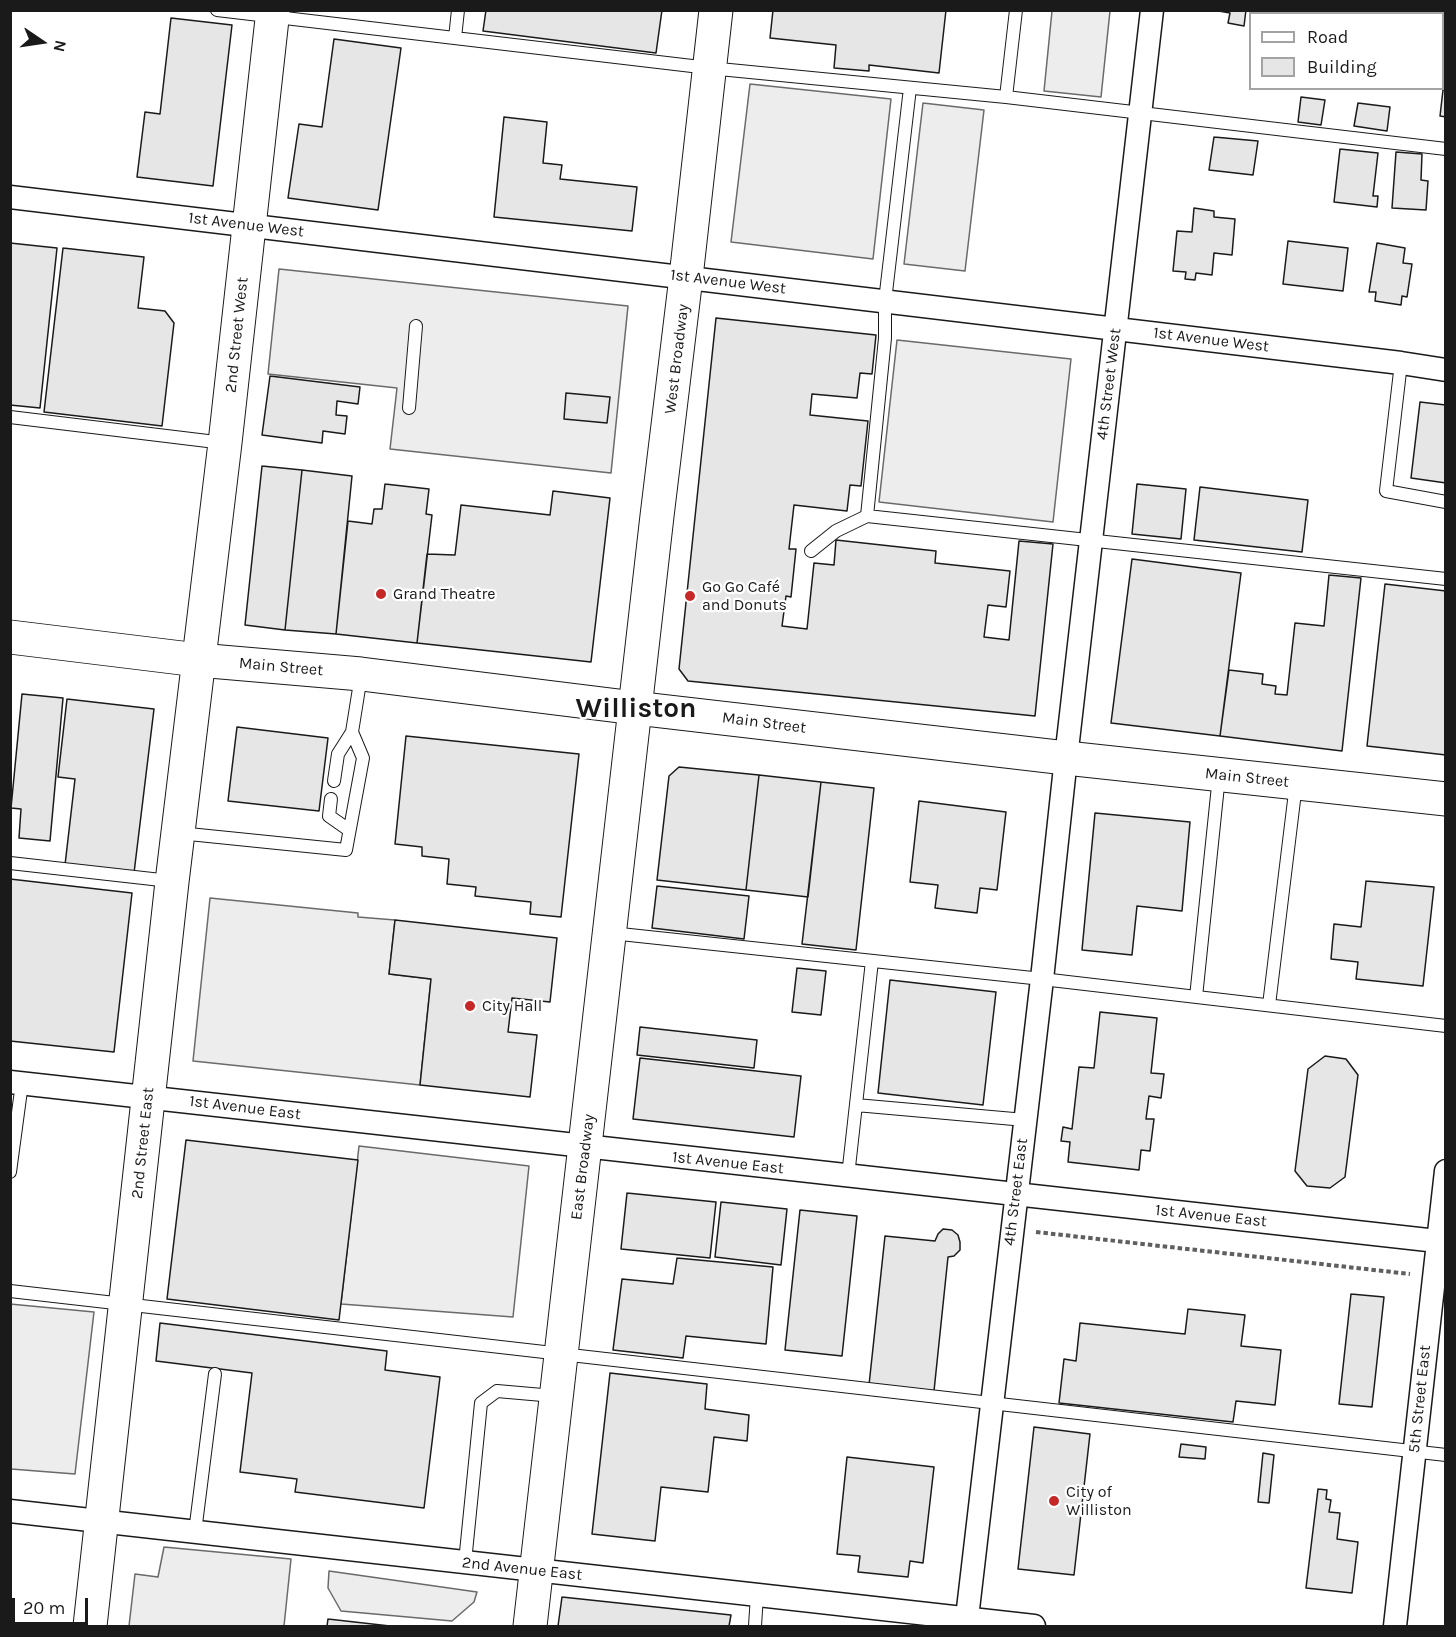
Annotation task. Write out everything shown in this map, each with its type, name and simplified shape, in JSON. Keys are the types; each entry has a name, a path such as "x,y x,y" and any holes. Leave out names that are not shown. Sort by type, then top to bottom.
{"main road":[{"name":"West Broadway","path":"635,708 716,10"},
{"name":"2nd Street West","path":"198,660 273,14"},
{"name":"Main Street","path":"10,637 198,660 361,674 635,708 1446,800"},
{"name":"2nd Street East","path":"90,1626 198,660"},
{"name":"East Broadway","path":"530,1626 635,708"}],"street":[{"name":"4th Street West","path":"1066,758 1152,10"},
{"name":"1st Avenue West","path":"10,197 1446,370"},
{"name":"4th Street East","path":"966,1623 1066,758"},
{"name":"1st Avenue East","path":"16,1082 1442,1242"},
{"name":"5th Street East","path":"1395,1626 1434,1276 1442,1242 1446,1171"},
{"name":"2nd Avenue East","path":"10,1511 757,1595 966,1623 1034,1626"}],"lane":[{"path":"217,10 273,14 709,68 1140,112 1446,149"},
{"path":"455,38 458,10"},
{"path":"1006,97 1016,10"},
{"path":"867,516 885,338 885,301 910,88"},
{"path":"409,408 416,326"},
{"path":"1401,363 1386,491 1446,502"},
{"path":"10,417 225,443"},
{"path":"811,551 836,531 867,516 1446,579"},
{"path":"334,781 338,754 352,732 361,674"},
{"path":"177,833 346,850 363,758 352,732"},
{"path":"1196,997 1219,774"},
{"path":"1269,1005 1296,783"},
{"path":"331,799 329,816 349,830"},
{"path":"10,863 172,882"},
{"path":"610,933 1042,979 1446,1026"},
{"path":"848,1176 872,961"},
{"path":"10,1172 16,1082"},
{"path":"856,1105 1025,1119"},
{"path":"10,1291 1446,1455"},
{"path":"195,1532 215,1374"},
{"path":"465,1562 481,1403 497,1391 556,1396"},
{"path":"755,1626 757,1595"}],"path":[{"path":"1012,1229 1434,1276"}],"shaded area":[{"path":"1052,11 1110,11 1101,97 1044,91"},
{"path":"750,84 891,99 873,259 731,242"},
{"path":"923,103 984,110 965,271 904,264"},
{"path":"279,269 628,306 611,473 390,449 397,388 268,374"},
{"path":"897,340 1071,359 1053,522 879,502"},
{"path":"210,898 358,913 358,917 395,920 389,974 431,979 420,1085 193,1061"},
{"path":"359,1146 529,1166 513,1317 341,1304"},
{"path":"10,1304 94,1312 75,1474 11,1469"},
{"path":"164,1547 291,1559 284,1626 129,1626 135,1574 158,1577"},
{"path":"329,1571 477,1592 474,1602 452,1621 341,1611 328,1588"}],"building":[{"path":"486,10 662,10 656,53 483,31"},
{"path":"773,10 946,10 939,73 869,65 869,71 834,68 836,45 770,38"},
{"path":"1213,10 1246,10 1244,26 1228,23 1230,13"},
{"path":"1287,10 1323,10 1322,12 1287,12"},
{"path":"1356,10 1391,10 1390,12 1356,12"},
{"path":"1422,10 1446,10 1446,60 1444,60 1444,12 1422,12"},
{"path":"171,18 232,25 213,186 137,177 145,112 160,114"},
{"path":"334,39 401,48 378,210 288,198 299,124 322,127"},
{"path":"1443,90 1446,90 1446,117 1440,116"},
{"path":"1301,97 1325,100 1321,125 1298,122"},
{"path":"1358,103 1390,107 1387,131 1354,126"},
{"path":"504,117 547,122 543,163 562,165 560,179 637,187 632,231 494,217"},
{"path":"1214,137 1258,141 1253,175 1209,170"},
{"path":"1340,149 1378,153 1373,196 1378,196 1377,207 1334,202"},
{"path":"1396,152 1422,154 1421,180 1428,181 1426,210 1392,208"},
{"path":"1194,208 1214,211 1214,217 1235,219 1232,255 1214,253 1212,275 1196,273 1195,280 1185,279 1186,272 1173,271 1177,231 1192,232"},
{"path":"1288,241 1348,248 1343,291 1283,284"},
{"path":"10,243 57,248 40,408 10,405"},
{"path":"1377,243 1405,248 1403,263 1412,264 1407,297 1402,296 1401,305 1375,301 1376,292 1369,292"},
{"path":"63,248 144,257 138,308 165,311 174,323 162,426 44,412"},
{"path":"716,318 876,335 872,374 860,373 857,398 812,394 810,415 868,421 861,486 850,485 847,511 794,505 789,549 796,549 791,597 786,596 782,626 807,629 814,563 834,565 836,540 936,551 935,563 1010,571 1006,607 988,605 984,637 1009,640 1019,541 1053,544 1035,716 688,681 679,669"},
{"path":"270,376 360,387 358,404 337,401 336,415 347,416 345,434 323,431 322,443 262,435"},
{"path":"566,393 610,397 607,423 564,419"},
{"path":"1420,402 1446,405 1446,483 1411,478"},
{"path":"262,466 302,470 285,630 245,625"},
{"path":"302,470 352,476 336,634 285,630"},
{"name":"Grand Theatre","path":"385,484 429,489 426,514 432,515 417,643 336,634 348,521 372,524 374,509 382,509"},
{"path":"1137,484 1186,489 1181,539 1132,534"},
{"path":"1200,487 1308,500 1302,552 1194,540"},
{"path":"553,491 610,498 591,662 417,643 427,554 455,555 461,505 550,515"},
{"path":"1132,559 1241,573 1220,736 1111,723"},
{"path":"1329,575 1361,578 1342,751 1220,736 1229,670 1263,674 1262,684 1276,686 1275,694 1287,695 1295,623 1324,626"},
{"path":"1385,584 1446,591 1446,755 1367,746"},
{"path":"22,694 63,698 50,841 19,838 21,809 11,808"},
{"path":"67,699 154,709 134,873 65,865 75,779 58,777"},
{"path":"237,727 328,738 319,811 228,801"},
{"path":"406,736 579,754 561,917 530,914 531,902 475,896 476,887 447,884 449,859 422,856 422,847 395,844"},
{"path":"679,767 759,775 746,890 657,880 669,776"},
{"path":"759,775 821,782 808,897 746,890"},
{"path":"821,782 874,788 856,950 802,944"},
{"path":"919,801 1006,812 997,890 980,888 977,913 935,908 938,885 910,882"},
{"path":"1095,813 1190,822 1182,911 1137,906 1132,955 1082,950"},
{"path":"10,879 132,893 114,1052 10,1041"},
{"path":"1366,881 1434,887 1423,986 1356,979 1358,962 1331,959 1334,924 1361,927"},
{"path":"657,886 749,896 744,939 652,928"},
{"name":"City Hall","path":"395,920 557,938 550,1002 512,998 508,1032 537,1035 530,1097 420,1085 431,979 389,974"},
{"path":"797,968 826,971 821,1015 792,1012"},
{"path":"890,980 996,992 983,1105 878,1093"},
{"path":"1100,1012 1157,1018 1151,1073 1164,1074 1161,1098 1149,1096 1146,1119 1154,1119 1150,1151 1141,1150 1139,1170 1068,1162 1070,1142 1061,1141 1063,1127 1072,1129 1079,1067 1094,1068"},
{"path":"640,1027 757,1040 754,1068 637,1055"},
{"path":"1325,1056 1346,1059 1358,1075 1345,1177 1330,1188 1307,1186 1295,1171 1308,1069"},
{"path":"640,1058 801,1076 794,1137 633,1119"},
{"path":"186,1140 358,1160 339,1320 167,1299"},
{"path":"627,1193 716,1202 710,1258 621,1249"},
{"path":"721,1202 787,1209 781,1265 715,1257"},
{"path":"800,1210 857,1216 842,1356 785,1350"},
{"path":"943,1229 952,1230 958,1235 960,1250 954,1256 948,1257 934,1391 869,1385 885,1236 935,1241"},
{"path":"677,1258 773,1267 766,1344 686,1336 683,1358 613,1350 622,1279 673,1284"},
{"path":"1351,1294 1384,1297 1372,1407 1339,1404"},
{"path":"1188,1309 1245,1315 1241,1346 1281,1350 1275,1405 1236,1401 1233,1422 1059,1403 1064,1359 1076,1361 1080,1323 1185,1334"},
{"path":"160,1323 387,1351 385,1370 440,1377 424,1508 295,1492 297,1479 240,1472 252,1373 156,1361"},
{"path":"610,1373 707,1384 705,1409 749,1415 747,1441 714,1437 708,1492 661,1487 655,1541 592,1534"},
{"name":"City of Williston","path":"1034,1427 1090,1434 1074,1575 1018,1569"},
{"path":"1181,1444 1206,1447 1205,1459 1179,1457"},
{"path":"1263,1453 1274,1455 1269,1503 1258,1502"},
{"path":"847,1457 934,1467 923,1563 910,1561 908,1577 858,1572 860,1556 837,1554"},
{"path":"1318,1489 1327,1490 1326,1499 1331,1500 1329,1512 1340,1513 1337,1539 1358,1542 1352,1593 1306,1588"},
{"path":"562,1597 731,1615 729,1626 558,1626"},
{"path":"328,1619 390,1626 327,1626"}],"place":[{"name":"Grand Theatre","path":"381,594"},
{"name":"Go Go Café and Donuts","path":"690,596"},
{"name":"City Hall","path":"470,1006"},
{"name":"City of Williston","path":"1054,1501"}],"district":[{"name":"Williston","path":"636,709"}]}
